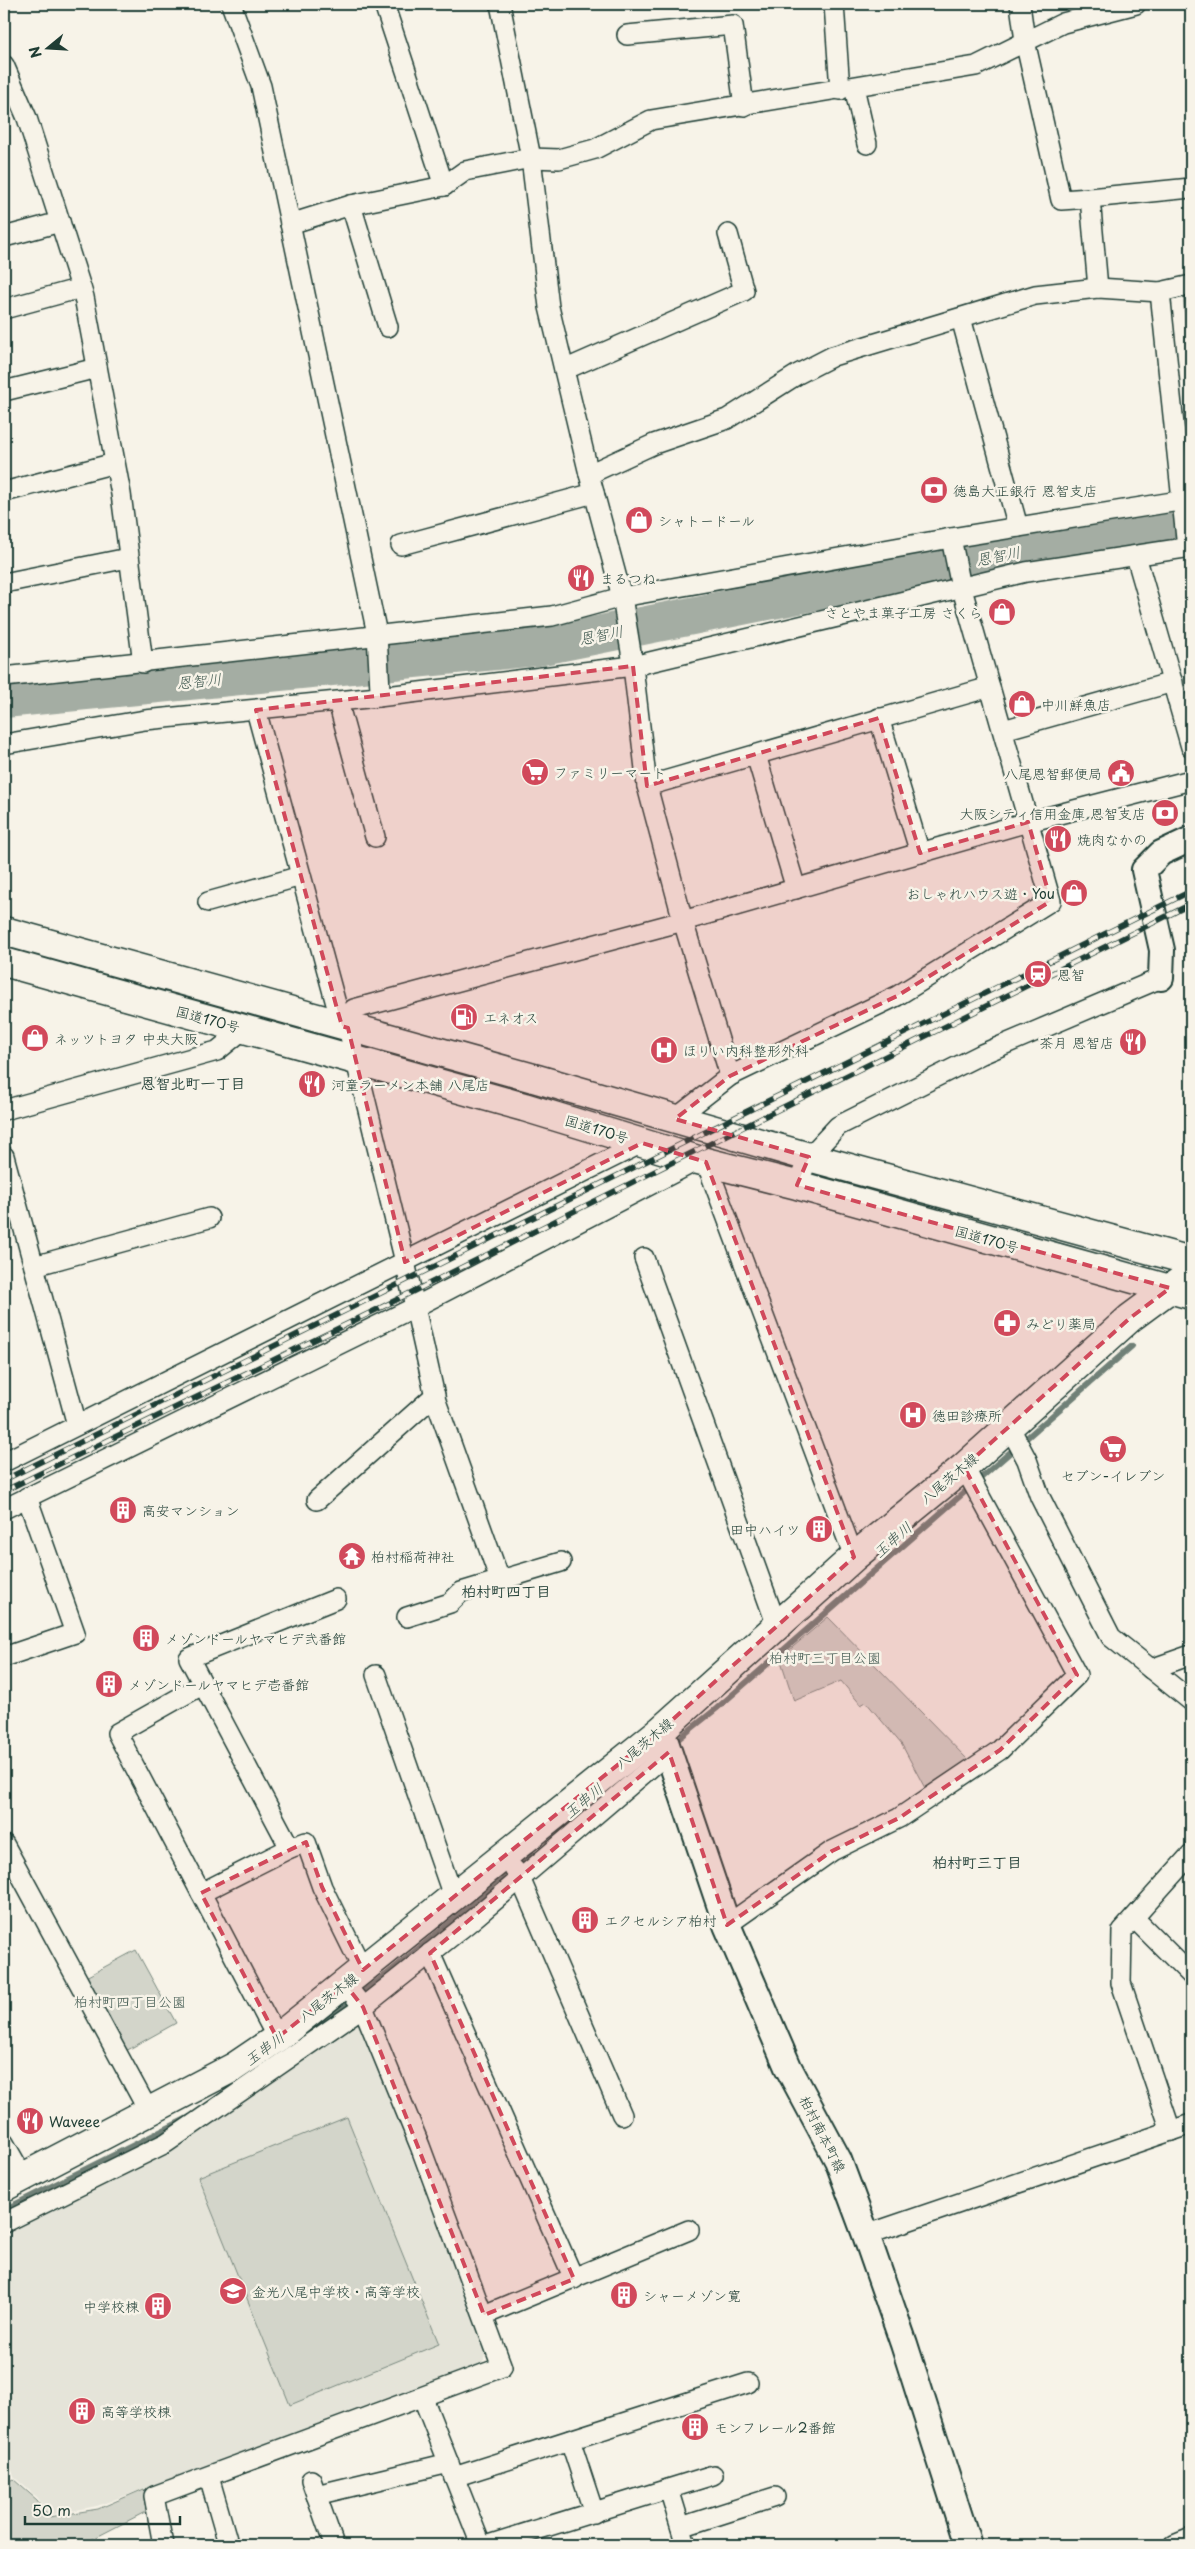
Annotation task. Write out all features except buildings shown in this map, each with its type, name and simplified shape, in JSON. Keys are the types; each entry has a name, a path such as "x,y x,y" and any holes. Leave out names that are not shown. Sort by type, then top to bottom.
{"main road":[{"path":"4,931 345,1027 537,1078 809,1157 1191,1261"},
{"name":"国道170号","path":"4,962 356,1062 524,1107 702,1161 1184,1285"},
{"name":"八尾茨木線","path":"14,2183 234,2067 276,2038 356,1991 453,1896 513,1868 665,1741 777,1626 854,1557 964,1467 1130,1318 1184,1285"},
{"name":"柏村南本町線","path":"665,1741 727,1925 788,2067 838,2160 904,2344 968,2545"}],"street":[{"path":"231,4 261,86 376,637 379,694"},
{"path":"384,4 444,186"},
{"path":"500,4 531,158 549,307 589,474 622,600 648,786 683,921 730,1076"},
{"path":"834,4 847,89 867,144"},
{"path":"1020,4 1025,42 1061,200 1191,188"},
{"path":"290,224 351,205 444,186 465,171 531,158 559,159 595,149 651,120 847,89 976,66 1063,23 1136,4"},
{"path":"628,35 733,25 744,106"},
{"path":"4,65 27,118 81,288 115,463 143,663"},
{"path":"1090,198 1098,288"},
{"path":"351,205 388,327"},
{"path":"4,237 60,222"},
{"path":"564,370 744,291 728,234"},
{"path":"589,474 654,444 727,418 798,374 833,356 1035,295 1098,288 1160,292 1191,285"},
{"path":"4,309 81,288"},
{"path":"4,744 145,720 338,702 379,694 632,662 961,584 1188,546 1186,500 1160,292"},
{"path":"961,318 1018,527"},
{"path":"4,391 97,368"},
{"path":"4,492 115,463"},
{"path":"401,545 594,493"},
{"path":"4,677 552,616 622,600 950,538 1186,500"},
{"path":"676,1119 730,1076 897,996 1051,901 961,584 950,538"},
{"path":"1136,556 1191,747"},
{"path":"4,583 128,558"},
{"path":"1002,730 1173,682"},
{"path":"648,786 990,687"},
{"path":"338,702 375,837"},
{"path":"256,710 301,876 356,1062 405,1262 435,1395 500,1580"},
{"path":"880,718 920,853"},
{"path":"756,755 796,889"},
{"path":"345,1027 354,1009 683,921 1028,822 1191,780"},
{"path":"797,1185 809,1157 838,1126 982,1054 1161,978 1162,950 1144,870 1161,853 1191,838"},
{"path":"208,902 301,876"},
{"path":"4,1110 217,1051 244,1029"},
{"path":"4,1462 642,1143"},
{"path":"4,1156 77,1425"},
{"path":"4,1509 415,1307 702,1161 854,1557"},
{"path":"34,1266 209,1218"},
{"path":"644,1258 777,1626"},
{"path":"317,1500 435,1395"},
{"path":"1009,1426 1027,1460 1040,1497 1111,1636 1191,1701"},
{"path":"727,1925 832,1852 899,1818 1000,1750 1078,1675 964,1467"},
{"path":"4,1657 75,1633 27,1497"},
{"path":"407,1617 450,1603 461,1592 560,1562"},
{"path":"290,1848 189,1658 336,1600"},
{"path":"1151,1668 1191,1654"},
{"path":"376,1675 453,1896"},
{"path":"202,1685 118,1733 276,2038"},
{"path":"163,2545 154,2496 502,2367 420,2146 356,1991 306,1842 290,1848 201,1893"},
{"path":"4,1844 149,2112"},
{"path":"1171,2131 1122,1983 1122,1931 1191,1854"},
{"path":"4,2223 166,2143 356,1991 430,1953 513,1868 622,2115"},
{"path":"1134,1918 1191,1975"},
{"path":"430,1953 574,2279"},
{"path":"866,2235 1191,2124"},
{"path":"4,2143 14,2183"},
{"path":"484,2315 689,2230"},
{"path":"334,2545 314,2488 451,2470 570,2440 748,2383"},
{"path":"422,2398 481,2545"},
{"path":"570,2440 594,2513"},
{"path":"488,2545 713,2476"},
{"path":"209,2477 228,2543 225,2545"},
{"path":"669,2489 684,2536 776,2497"},
{"path":"1174,2545 1191,2538"}],"highlighted area":[{"path":"633,666 647,786 879,718 920,853 1028,822 1051,901 897,996 730,1076 675,1119 809,1157 797,1185 1170,1288 1130,1318 964,1467 1077,1675 1000,1750 899,1818 832,1851 727,1925 669,1752 430,1953 574,2279 484,2315 363,2007 345,1984 277,2038 201,1893 306,1842 322,1887 363,1970 661,1730 854,1557 706,1162 642,1143 405,1262 348,1028 342,1026 256,710"}],"shaded area":[{"name":"金光八尾中学校・高等学校","path":"360,2019 486,2354 482,2364 97,2506 49,2515 38,2498 15,2478 4,2452 4,2227 154,2154 237,2106"}],"green space":[{"name":"柏村町三丁目公園","path":"828,1617 969,1761 926,1790 902,1745 866,1702 861,1705 841,1681 794,1701 780,1658"},
{"name":"柏村町四丁目公園","path":"136,1950 176,2023 124,2052 84,1978"},
{"path":"347,2117 439,2344 290,2405 198,2177"},
{"path":"13,2479 37,2500 49,2517 98,2509 144,2489 149,2510 81,2545 4,2545 4,2484"}],"waterway":[{"path":"1189,289 1186,297 1191,379"},
{"name":"恩智川","path":"4,699 537,647 1023,550 1191,523"},
{"name":"玉串川","path":"672,1744 716,1709 1132,1346"},
{"name":"玉串川","path":"311,2032 386,1975 534,1855"},
{"name":"玉串川","path":"4,2210 190,2117"}],"railway":[{"path":"4,1480 1191,891"},
{"path":"4,1491 382,1307 1191,904"}],"place":[{"name":"徳島大正銀行 恩智支店","path":"934,490"},
{"name":"シャトードール","path":"639,520"},
{"name":"まるつね","path":"581,578"},
{"name":"さとやま菓子工房 さくら","path":"1002,612"},
{"name":"中川鮮魚店","path":"1022,704"},
{"name":"ファミリーマート","path":"535,772"},
{"name":"八尾恩智郵便局","path":"1121,773"},
{"name":"大阪シティ信用金庫 恩智支店","path":"1165,813"},
{"name":"焼肉なかの","path":"1058,839"},
{"name":"おしゃれハウス遊・You","path":"1074,893"},
{"name":"恩智","path":"1038,974"},
{"name":"エネオス","path":"464,1017"},
{"name":"ネッツトヨタ 中央大阪","path":"35,1038"},
{"name":"茶月 恩智店","path":"1133,1042"},
{"name":"ほりい内科整形外科","path":"664,1050"},
{"name":"河童ラーメン本舗 八尾店","path":"312,1084"},
{"name":"みどり薬局","path":"1007,1323"},
{"name":"徳田診療所","path":"913,1415"},
{"name":"セブン-イレブン","path":"1113,1449"},
{"name":"高安マンション","path":"123,1510"},
{"name":"田中ハイツ","path":"819,1529"},
{"name":"柏村稲荷神社","path":"352,1556"},
{"name":"メゾンドールヤマヒデ弐番館","path":"146,1638"},
{"name":"メゾンドールヤマヒデ壱番館","path":"109,1684"},
{"name":"エクセルシア柏村","path":"585,1920"},
{"name":"Waveee","path":"30,2121"},
{"name":"金光八尾中学校・高等学校","path":"233,2291"},
{"name":"シャーメゾン寛","path":"624,2295"},
{"name":"中学校棟","path":"158,2306"},
{"name":"高等学校棟","path":"82,2411"},
{"name":"モンフレール2番館","path":"695,2427"}],"district":[{"name":"恩智北町一丁目","path":"193,1082"},
{"name":"柏村町四丁目","path":"506,1590"},
{"name":"柏村町三丁目","path":"977,1861"}]}
